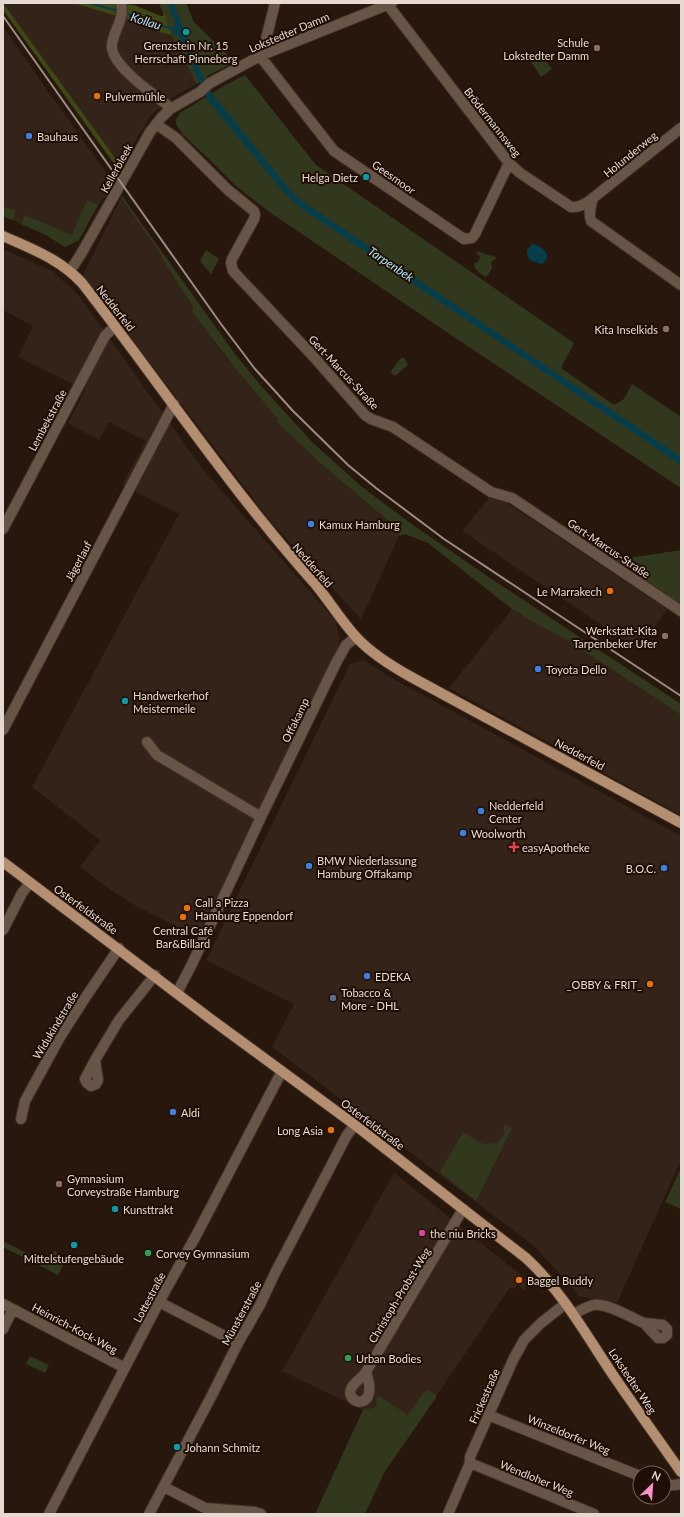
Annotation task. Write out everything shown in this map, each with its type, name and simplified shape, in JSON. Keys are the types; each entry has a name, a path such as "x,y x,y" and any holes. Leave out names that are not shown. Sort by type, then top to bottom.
{"main road":[{"name":"Nedderfeld","path":"3,237 49,257 70,271 82,283 266,527 320,590 356,637 374,653 395,668 681,823"},
{"name":"Osterfeldstraße","path":"3,862 426,1179 463,1210 530,1261 549,1282 565,1304"},
{"name":"Lokstedter Weg","path":"565,1304 574,1314 618,1383 681,1472"}],"street":[{"path":"261,56 275,3"},
{"name":"Lokstedter Damm","path":"200,92 210,84 261,56 390,4"},
{"name":"Brödermannsweg","path":"390,4 509,163 520,173 571,207 576,208 582,206 593,198"},
{"path":"121,9 112,45 114,55 121,66 166,104 170,110"},
{"name":"Geesmoor","path":"261,56 334,151 464,240 472,238 475,234 509,163"},
{"name":"Kellerbleek","path":"70,271 156,124 170,110 200,92"},
{"name":"Gert-Marcus-Straße","path":"156,124 176,138 228,190 254,211 254,219 232,259 231,263 233,271 365,414 371,419 397,429 491,492 512,498 681,610"},
{"name":"Holunderweg","path":"593,198 681,128"},
{"path":"593,198 589,216 591,221 681,285"},
{"name":"Lembekstraße","path":"3,528 105,336 115,326"},
{"name":"Jägerlauf","path":"3,730 174,404"},
{"name":"Offakamp","path":"177,992 192,964 336,663 346,645 356,637"},
{"path":"148,742 157,755 261,817"},
{"path":"3,930 22,893 30,883"},
{"name":"Widukindstraße","path":"22,1119 25,1101 60,1037 119,948"},
{"path":"95,1060 119,1020 155,976"},
{"name":"Lottestraße","path":"49,1514 159,1302 198,1232 282,1071"},
{"name":"Münsterstraße","path":"149,1514 238,1343 260,1305 274,1274 347,1135 355,1125"},
{"name":"Christoph-Probst-Weg","path":"366,1372 463,1210"},
{"path":"159,1302 238,1343"},
{"name":"Heinrich-Kock-Weg","path":"3,1304 125,1368"},
{"name":"Frickestraße","path":"450,1513 470,1464 470,1457 513,1360 524,1340 540,1323 565,1304"},
{"path":"574,1314 587,1307 598,1304 644,1323"},
{"path":"3,1329 13,1309"},
{"name":"Winzeldorfer Weg","path":"488,1415 632,1473"},
{"name":"Wendloher Weg","path":"470,1464 594,1514"},
{"path":"164,1487 205,1508 255,1512 261,1514"}],"shaded area":[{"path":"3,3 73,3 154,27 156,31 171,35 196,84 172,98 150,116 121,166"},
{"name":"Bauhaus","path":"3,27 114,184 98,205 79,240 65,247 46,235 3,216"},
{"path":"121,198 155,246 193,306 192,312 220,350 278,419 277,421 320,463 398,529 399,536 361,619 272,523 83,275"},
{"path":"3,249 52,271 77,293 202,468 335,620 340,639 336,653 197,937 138,907 115,893 80,867 100,840 32,787 179,514 122,485 146,441 109,422 99,440 68,423 85,390 18,357 33,326 3,310"},
{"path":"489,498 507,503 667,609 639,650 462,531"},
{"name":"Toyota Dello","path":"512,609 571,642 570,644 593,657 681,715 681,815 449,688"},
{"path":"364,660 388,676 681,836 681,1160 617,1303 578,1296 572,1287 535,1247 272,1047 294,1004 206,960 350,664"},
{"path":"394,1173 531,1283 523,1290 519,1285 513,1289 510,1287 413,1430 376,1407 363,1410 282,1371"}],"green space":[{"path":"3,3 121,166 120,172 3,10"},
{"path":"73,3 118,3 134,5 161,16 163,16 164,13 171,35 156,31 154,27"},
{"path":"159,3 186,3 194,22 235,62 207,76 208,78 196,84 171,35"},
{"path":"539,52 552,69 541,77 529,59"},
{"path":"245,75 316,165 574,343 561,368 614,405 624,399 632,384 681,417 681,488 268,211 236,186 183,135 176,124 176,119 180,113 222,87"},
{"path":"122,196 235,354 263,388 312,442 362,487 413,525 487,576 681,704 681,715 593,657 570,644 571,642 522,616 523,615 512,609 428,543 405,534 399,536 398,529 320,463 276,421 278,419 202,326 192,312 193,306 155,246 121,198"},
{"path":"87,200 98,205 79,240 65,247 46,235 21,224 25,215 72,235"},
{"path":"3,206 16,211 12,220 3,216"},
{"path":"206,250 219,259 211,274 200,261"},
{"path":"478,251 496,257 496,259 491,262 492,269 486,277 478,272 474,266 480,257 476,252"},
{"path":"401,358 404,358 408,365 395,376 391,373 391,371"},
{"path":"681,550 681,604 616,560"},
{"path":"504,1124 512,1128 476,1201 440,1172 463,1132 483,1144 497,1143 504,1134"},
{"path":"681,1168 681,1209 665,1202"},
{"path":"3,1241 48,1264 54,1250 65,1262 58,1275 3,1247"},
{"path":"30,1356 49,1365 45,1373 26,1364"},
{"path":"428,1390 437,1396 384,1473 365,1514 315,1514 363,1410 376,1407 377,1395 408,1415 424,1391 426,1392"}],"water":[{"name":"Tarpenbek","path":"167,3 173,3 201,72 213,95 290,190 299,199 681,457 681,465 301,208 285,194 207,99 181,39 173,32 175,22"},
{"path":"532,244 540,247 546,252 547,258 542,264 531,261 527,255 527,250"}],"waterway":[{"name":"Kollau","path":"89,3 118,11"},
{"name":"Kollau","path":"125,13 175,30"}],"railway":[{"path":"3,16 221,324 255,369 293,411 348,465 444,539 681,696"}],"place":[{"name":"Grenzstein Nr. 15 Herrschaft Pinneberg","path":"186,32"},
{"name":"Schule Lokstedter Damm","path":"597,48"},
{"name":"Pulvermühle","path":"97,96"},
{"name":"Bauhaus","path":"29,136"},
{"name":"Helga Dietz","path":"366,177"},
{"name":"Kita Inselkids","path":"666,329"},
{"name":"Kamux Hamburg","path":"311,524"},
{"name":"Le Marrakech","path":"610,591"},
{"name":"Werkstatt-Kita Tarpenbeker Ufer","path":"665,636"},
{"name":"Toyota Dello","path":"538,669"},
{"name":"Handwerkerhof Meistermeile","path":"125,701"},
{"name":"Nedderfeld Center","path":"481,811"},
{"name":"Woolworth","path":"463,833"},
{"name":"easyApotheke","path":"514,847"},
{"name":"BMW Niederlassung Hamburg Offakamp","path":"309,866"},
{"name":"B.O.C.","path":"664,868"},
{"name":"Call a Pizza Hamburg Eppendorf","path":"187,908"},
{"name":"Central Café Bar&Billard","path":"183,917"},
{"name":"EDEKA","path":"367,976"},
{"name":"_OBBY & FRIT_","path":"650,984"},
{"name":"Tobacco & More - DHL","path":"333,998"},
{"name":"Aldi","path":"173,1112"},
{"name":"Long Asia","path":"331,1130"},
{"name":"Gymnasium Corveystraße Hamburg","path":"59,1184"},
{"name":"Kunsttrakt","path":"115,1209"},
{"name":"the niu Bricks","path":"422,1233"},
{"name":"Mittelstufengebäude","path":"74,1245"},
{"name":"Corvey Gymnasium","path":"148,1253"},
{"name":"Baggel Buddy","path":"519,1280"},
{"name":"Urban Bodies","path":"348,1358"},
{"name":"Johann Schmitz","path":"177,1447"}]}
